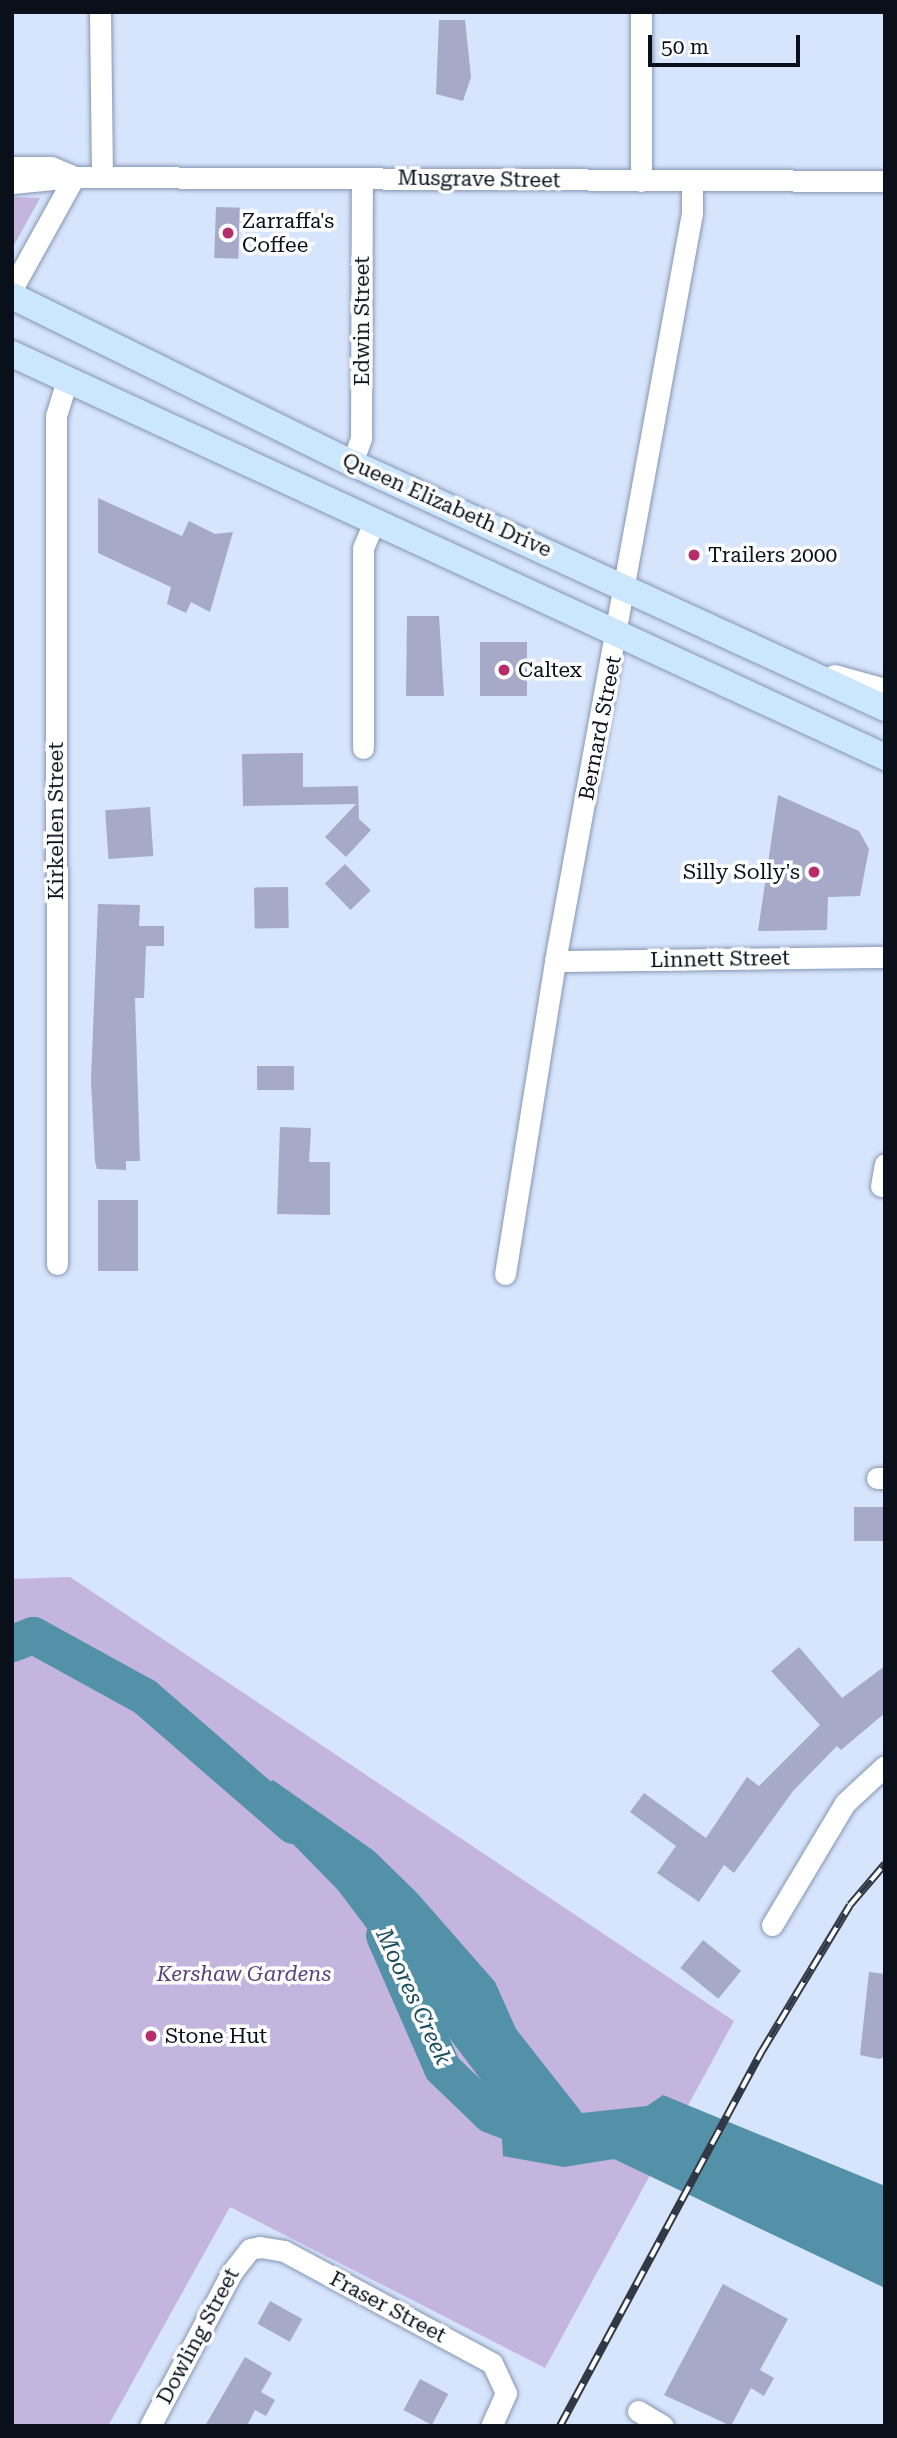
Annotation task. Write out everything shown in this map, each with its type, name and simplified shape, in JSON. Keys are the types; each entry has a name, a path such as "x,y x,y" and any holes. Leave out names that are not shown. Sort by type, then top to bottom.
{"main road":[{"name":"Queen Elizabeth Drive","path":"12,296 352,463 885,708"},
{"path":"12,355 618,638 885,757"}],"street":[{"path":"100,12 102,177"},
{"path":"641,12 641,181"},
{"path":"12,167 51,167 74,177"},
{"path":"12,183 74,177"},
{"path":"12,289 74,177"},
{"name":"Musgrave Street","path":"74,177 885,181"},
{"name":"Edwin Street","path":"352,463 361,438 362,178"},
{"name":"Bernard Street","path":"505,1274 555,961 618,638 692,213 692,182"},
{"name":"Kirkellen Street","path":"57,1264 56,416 66,380"},
{"path":"363,748 363,548 374,522"},
{"path":"792,664 885,689"},
{"name":"Linnett Street","path":"555,961 885,957"},
{"path":"881,1186 885,1164"},
{"path":"772,1925 845,1803 885,1766"},
{"name":"Fraser Street","path":"250,2249 284,2251 492,2363 506,2393 491,2426"},
{"name":"Dowling Street","path":"150,2426 250,2249"},
{"path":"638,2411 663,2426"}],"green space":[{"path":"12,197 40,198 12,249"},
{"name":"Kershaw Gardens","path":"70,1577 734,2021 545,2368 230,2207 108,2426 12,2426 12,1579"}],"water":[{"path":"273,1780 374,1851 417,1893 495,1982 516,2029 582,2113 647,2106 663,2095 885,2186 885,2288 614,2159 564,2167 503,2156 500,2105 338,1890 247,1797"}],"building":[{"path":"439,20 465,20 471,77 463,101 436,94"},
{"name":"Zarraffa's Coffee","path":"216,207 240,208 238,259 214,258"},
{"path":"98,498 182,536 189,521 215,534 233,532 210,612 191,602 186,613 167,604 171,587 98,553"},
{"path":"407,616 439,616 444,696 406,696"},
{"path":"480,642 527,642 527,696 480,696"},
{"path":"303,753 303,787 358,786 359,819 371,830 346,857 325,837 356,804 243,806 242,754"},
{"name":"Silly Solly's","path":"778,795 859,831 869,849 860,896 828,897 827,930 758,931"},
{"path":"150,807 153,856 109,859 105,810"},
{"path":"345,864 371,891 351,910 325,883"},
{"path":"288,887 289,928 255,929 254,888"},
{"path":"98,904 140,905 139,926 164,926 164,946 146,946 144,998 135,998 140,1161 126,1161 126,1170 97,1169 95,1161 91,1080"},
{"path":"257,1066 294,1066 294,1090 257,1090"},
{"path":"280,1127 311,1128 309,1162 330,1162 330,1215 277,1214"},
{"path":"98,1200 138,1200 138,1271 98,1271"},
{"path":"854,1507 885,1507 885,1541 854,1541"},
{"path":"799,1647 842,1698 885,1666 885,1713 841,1750 837,1746 793,1791 734,1873 724,1865 699,1902 657,1873 676,1846 630,1812 644,1793 706,1838 747,1777 759,1786 820,1725 771,1671"},
{"path":"703,1940 741,1971 718,1999 680,1968"},
{"path":"869,1972 885,1974 885,2057 879,2059 860,2055"},
{"path":"723,2284 788,2319 760,2370 774,2378 764,2396 751,2388 731,2426 664,2395"},
{"path":"270,2301 302,2319 290,2342 257,2324"},
{"path":"245,2357 272,2373 261,2392 275,2400 266,2416 255,2410 247,2426 205,2426"},
{"path":"420,2379 448,2394 432,2425 404,2410"}],"waterway":[{"name":"Moores Creek","path":"12,1643 33,1635 144,1696 293,1825"},
{"name":"Moores Creek","path":"384,1935 442,2068 490,2114 548,2137"}],"railway":[{"path":"560,2426 762,2051 850,1905 885,1864"}],"place":[{"name":"Zarraffa's Coffee","path":"228,233"},
{"name":"Trailers 2000","path":"694,555"},
{"name":"Caltex","path":"504,670"},
{"name":"Silly Solly's","path":"814,872"},
{"name":"Stone Hut","path":"151,2036"}]}
